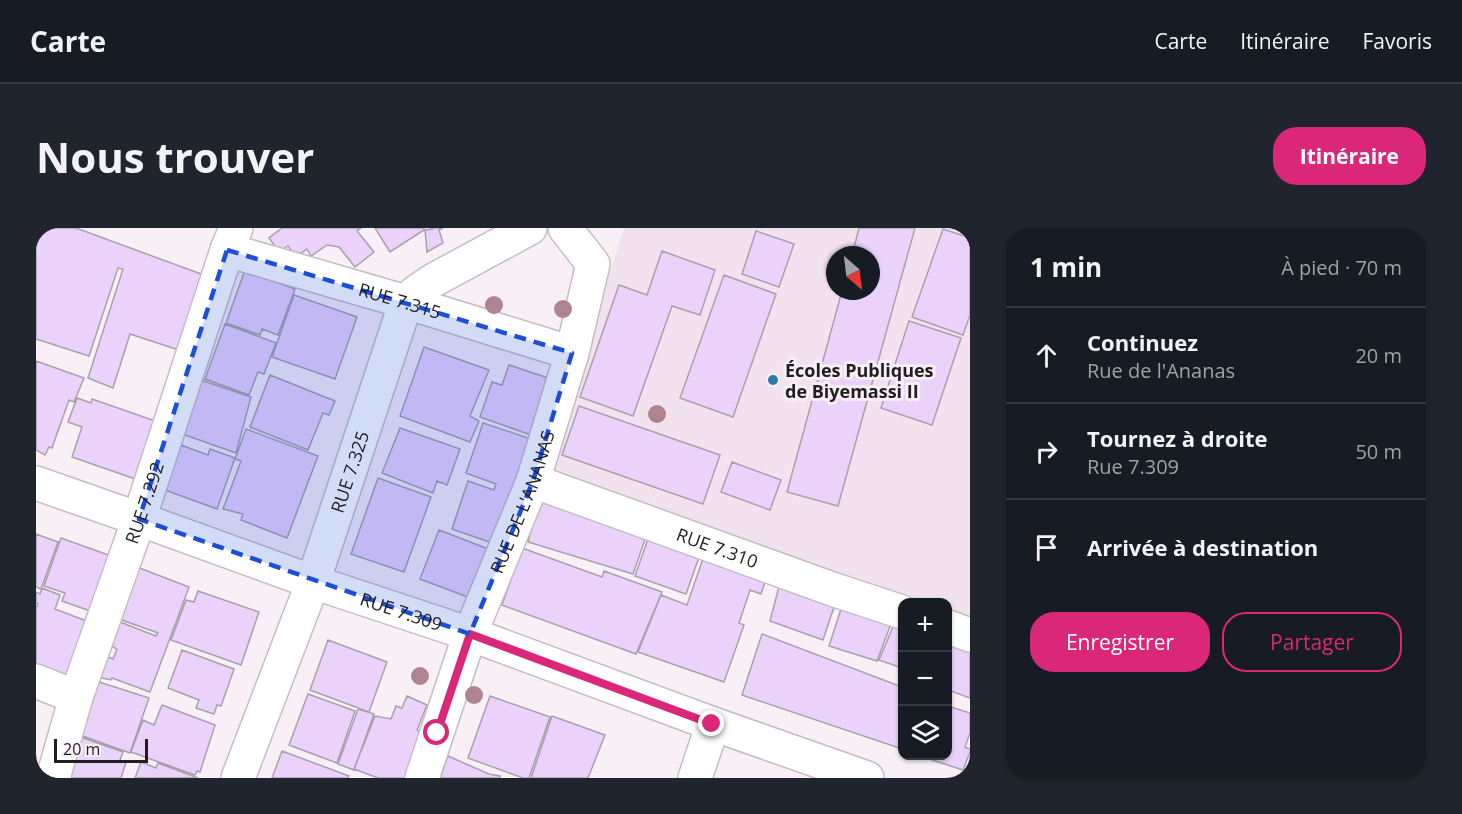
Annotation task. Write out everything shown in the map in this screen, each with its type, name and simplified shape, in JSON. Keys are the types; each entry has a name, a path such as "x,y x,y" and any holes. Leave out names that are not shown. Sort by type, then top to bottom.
{"street":[{"path":"406,302 432,281 530,228"},
{"name":"RUE DE L'ANANAS","path":"422,778 470,634 533,481 573,352 593,264 566,228"},
{"name":"RUE 7.315","path":"232,239 406,302 573,352"},
{"name":"RUE 7.292","path":"53,778 76,697 139,519 232,239"},
{"name":"RUE 7.325","path":"238,778 313,582 406,302"},
{"name":"RUE 7.310","path":"533,481 821,585 898,610"},
{"name":"RUE 7.309","path":"36,483 313,582 470,634 712,724 867,778"},
{"path":"952,628 970,635"},
{"path":"36,681 76,697"},
{"path":"695,778 712,724"}],"highlighted area":[{"path":"227,250 572,353 533,481 470,634 139,519"}],"shaded area":[{"name":"Écoles Publiques de Biyemassi II","path":"624,228 970,228 970,619 952,612 952,598 911,598 548,469"}],"building":[{"path":"42,228 76,228 212,278 185,352 130,334 113,388 88,378 123,269 118,268 89,356 36,339 36,247"},
{"path":"282,228 361,228 357,231 374,252 355,267 339,247 327,245 311,256 307,249 296,257 288,246 279,252 269,238"},
{"path":"375,228 424,228 424,230 390,252"},
{"path":"443,228 439,230 443,243 427,252 425,230"},
{"path":"859,228 915,228 838,506 787,492 840,300 880,300 880,246 854,246"},
{"path":"943,229 970,238 970,315 963,335 912,317"},
{"path":"756,231 794,244 779,287 742,274"},
{"path":"662,251 715,270 700,315 672,306 633,416 580,397 619,285 647,295"},
{"path":"245,270 295,289 278,335 262,329 260,335 226,323"},
{"path":"724,275 776,294 733,417 680,398"},
{"path":"294,295 357,317 335,379 272,357"},
{"path":"909,321 961,338 932,425 881,408"},
{"path":"225,324 276,343 264,374 258,372 249,395 205,379"},
{"path":"424,347 489,370 470,416 479,421 470,442 400,416"},
{"path":"36,361 84,378 74,402 69,400 52,448 49,447 45,455 36,450"},
{"path":"509,365 557,381 534,436 480,417 492,382 502,385"},
{"path":"270,375 335,401 329,415 323,413 308,450 250,427"},
{"path":"201,380 251,397 236,453 182,434"},
{"path":"77,398 91,403 92,399 161,423 141,481 72,457 82,427 68,422"},
{"path":"579,406 720,455 703,504 562,455"},
{"path":"483,423 531,439 495,544 452,529 468,481 494,490 496,484 466,473"},
{"path":"400,428 460,449 447,485 437,481 433,493 382,473"},
{"path":"246,429 318,456 287,538 241,520 243,514 223,509 241,461 235,459"},
{"path":"181,445 208,455 210,449 235,458 217,509 165,490"},
{"path":"732,462 781,480 770,510 721,492"},
{"path":"378,478 431,497 404,572 351,554"},
{"path":"541,487 650,525 633,574 528,542"},
{"path":"653,525 704,543 686,594 635,576"},
{"path":"439,530 491,550 473,599 420,579"},
{"path":"36,534 58,542 41,589 36,587"},
{"path":"61,538 114,557 93,612 62,601 65,593 44,586"},
{"path":"707,547 767,576 761,594 750,590 739,623 744,625 724,682 638,652 661,595 687,605"},
{"path":"522,548 602,577 604,571 662,592 636,654 502,605"},
{"path":"137,567 189,587 150,692 112,678 111,680 93,676 101,654 113,659 117,649 111,646 120,622 156,636 158,633 119,619"},
{"path":"783,571 839,592 823,640 770,621"},
{"path":"42,588 60,595 55,609 89,622 68,678 36,666 36,608 38,604 36,603 36,592 40,594"},
{"path":"198,591 259,612 241,665 171,640 186,600 194,602"},
{"path":"845,597 895,613 877,661 829,646"},
{"path":"898,615 898,667 879,660"},
{"path":"762,634 898,685 898,748 742,695"},
{"path":"953,637 970,644 970,698 952,691"},
{"path":"328,640 387,662 369,712 310,690"},
{"path":"182,650 234,669 221,706 217,705 214,714 196,708 199,700 168,688"},
{"path":"96,681 149,698 130,753 77,734"},
{"path":"308,694 355,711 337,763 289,745"},
{"path":"407,696 427,705 417,730 427,734 408,778 378,778 354,769 375,716 391,719 396,706 402,708"},
{"path":"490,696 550,717 529,778 523,778 468,758"},
{"path":"162,705 215,725 200,772 197,771 195,775 131,752 143,720 154,725"},
{"path":"952,707 970,713 970,733 965,747 970,749 970,752 963,770 932,760 952,760"},
{"path":"358,709 374,714 354,770 338,764"},
{"path":"552,716 605,735 588,778 531,778"},
{"path":"75,735 123,752 120,760 126,762 121,778 60,778"},
{"path":"282,751 349,776 348,778 272,778"},
{"path":"448,756 489,774 500,776 500,778 440,778"},
{"path":"141,762 156,768 158,763 198,778 135,778"}],"place":[{"name":"Écoles Publiques de Biyemassi II","path":"773,380"}],"route":[{"path":"437,733 470,634 712,724"}]}
